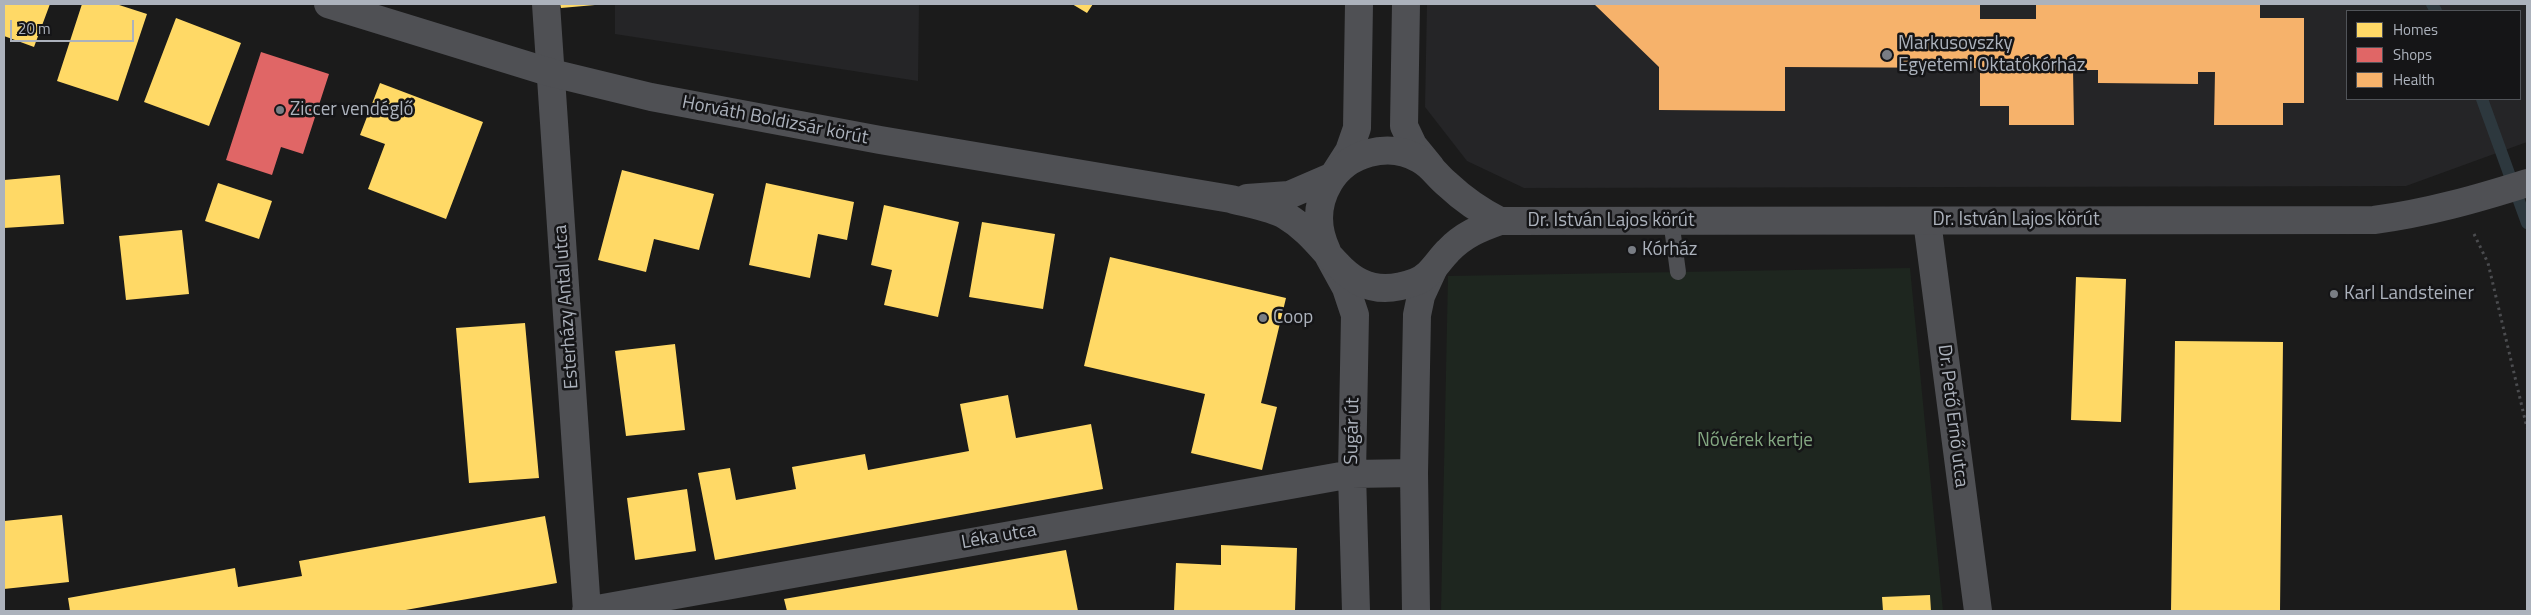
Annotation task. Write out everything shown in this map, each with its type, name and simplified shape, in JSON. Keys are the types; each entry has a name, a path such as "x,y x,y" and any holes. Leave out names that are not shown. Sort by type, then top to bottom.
{"street":[{"name":"Horváth Boldizsár körút","path":"328,4 552,73 651,97 880,140 1231,200"},
{"name":"Esterházy Antal utca","path":"546,4 586,611"},
{"path":"1333,176 1349,151 1357,128 1359,4"},
{"path":"1406,4 1404,126 1413,145 1438,175 1452,199 1456,217 1454,234 1421,296 1416,315 1414,473 1416,611"},
{"name":"Dr. István Lajos körút","path":"1231,200 1289,195 1333,176 1358,157 1372,152 1404,152 1438,175 1473,207 1500,221"},
{"name":"Dr. István Lajos körút","path":"1329,257 1320,237 1318,216 1322,194 1333,176"},
{"name":"Dr. István Lajos körút","path":"1231,200 1285,215 1310,234 1342,272 1359,282 1378,288 1398,287 1417,281 1473,230 1500,221 2374,220 2420,214 2459,205 2527,183"},
{"name":"Dr. Pető Ernő utca","path":"1927,220 1978,611"},
{"name":"Sugár út","path":"1329,257 1346,288 1355,315 1352,474 1356,611"},
{"name":"Léka utca","path":"586,611 1352,474 1414,473"}],"lane":[{"path":"1671,220 1678,272"}],"path":[{"path":"2459,205 2488,263 2527,428"}],"shaded area":[{"path":"615,4 919,4 918,81 615,34"},
{"name":"Markusovszky Egyetemi Oktatókórház","path":"1427,4 2527,4 2527,142 2406,186 1524,188 1467,161 1425,107"}],"green space":[{"name":"Nővérek kertje","path":"1910,268 1943,611 1441,611 1448,276"}],"building: Homes":[{"path":"4,4 50,4 34,47 4,36"},
{"path":"82,4 116,4 147,14 118,101 57,81"},
{"path":"560,4 595,4 595,5 561,8"},
{"path":"1072,4 1093,4 1087,13"},
{"path":"176,18 241,43 209,126 144,102"},
{"path":"380,83 483,122 446,219 368,189 385,144 360,135"},
{"path":"622,170 714,194 699,250 654,239 646,272 598,260"},
{"path":"60,175 64,224 4,228 4,180"},
{"path":"218,183 272,201 259,239 205,221"},
{"path":"766,183 854,202 847,240 818,234 810,278 749,265"},
{"path":"884,205 959,222 938,317 884,305 892,270 871,265"},
{"path":"982,222 1055,234 1043,309 969,297"},
{"path":"182,230 189,294 126,300 119,236"},
{"path":"1110,257 1286,298 1261,403 1277,407 1262,470 1191,453 1205,394 1084,366"},
{"path":"2076,277 2126,279 2121,422 2071,420"},
{"path":"525,323 539,478 469,483 456,328"},
{"path":"2175,341 2283,342 2280,611 2171,611"},
{"path":"675,344 685,430 626,436 615,351"},
{"path":"1008,395 1016,438 1091,424 1103,489 715,560 698,473 730,468 736,500 796,489 792,467 865,454 868,470 969,451 960,404"},
{"path":"687,489 696,551 635,560 627,498"},
{"path":"62,515 69,582 4,589 4,521"},
{"path":"545,516 557,583 400,611 70,611 68,598 235,568 238,587 302,576 299,561"},
{"path":"1221,545 1297,548 1295,611 1174,611 1176,563 1221,565"},
{"path":"1066,550 1078,611 787,611 784,599"},
{"path":"1930,595 1931,611 1883,611 1882,597"}],"building: Shops":[{"name":"Ziccer vendéglő","path":"261,52 329,74 303,154 281,147 272,175 226,160"}],"building: Health":[{"path":"1594,4 1980,4 1980,19 2036,19 2036,4 2260,4 2260,18 2304,18 2304,103 2283,103 2283,125 2214,125 2215,72 2198,72 2198,84 2098,83 2098,70 2073,70 2074,125 2009,125 2009,106 1980,106 1980,68 1785,67 1785,111 1659,110 1659,67"}],"waterway":[{"path":"2432,4 2435,10"},
{"path":"2482,100 2527,223"}],"place":[{"name":"Markusovszky Egyetemi Oktatókórház","path":"1887,55"},
{"name":"Ziccer vendéglő","path":"280,110"},
{"name":"Kórház","path":"1632,250"},
{"name":"Karl Landsteiner","path":"2334,294"},
{"name":"Coop","path":"1263,318"}]}
